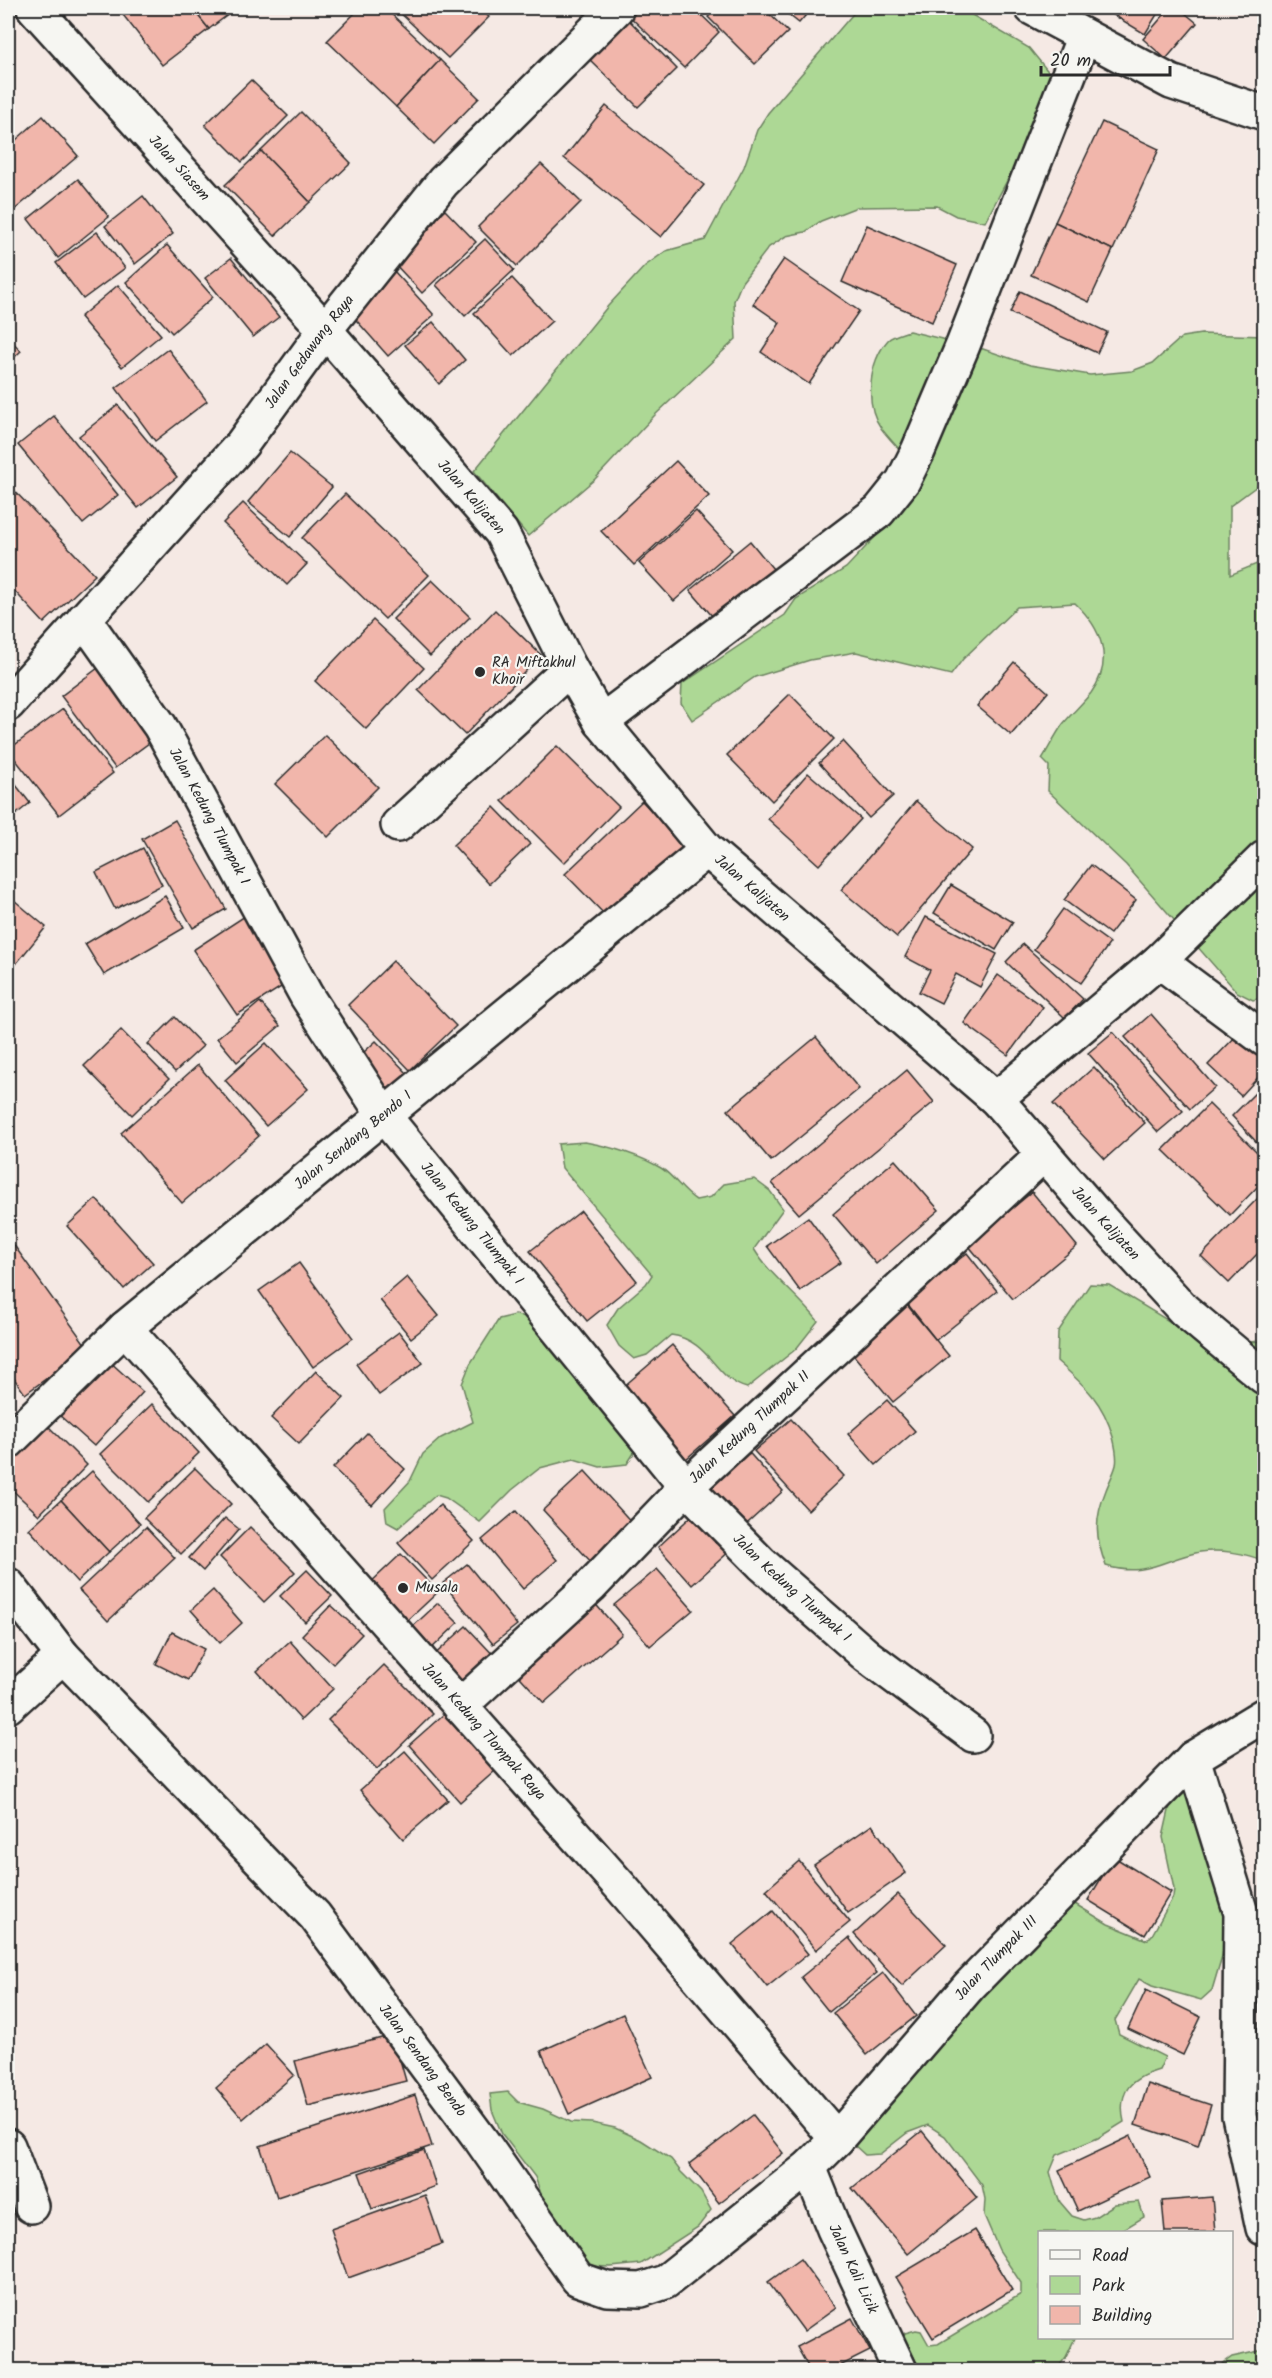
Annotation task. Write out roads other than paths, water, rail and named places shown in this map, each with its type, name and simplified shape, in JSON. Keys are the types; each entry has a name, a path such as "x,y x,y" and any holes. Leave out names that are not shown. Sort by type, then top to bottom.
{"street":[{"name":"Jalan Siasem","path":"34,8 325,330"},
{"name":"Jalan Gedawang Raya","path":"11,691 84,619 242,444 325,330 443,182 617,8"},
{"path":"1032,8 1171,82 1264,113"},
{"path":"602,722 879,511 903,481 963,345 1084,36"},
{"name":"Jalan Kalijaten","path":"325,330 501,532 570,668 602,722 707,850 996,1100 1184,1310 1264,1377"},
{"name":"Jalan Kedung Tlumpak I","path":"84,619 160,726 306,995 384,1116 686,1487 762,1564 867,1656 973,1735"},
{"path":"398,825 570,668"},
{"name":"Jalan Sendang Bendo I","path":"8,1442 125,1328 707,850"},
{"path":"996,1100 1159,961 1264,858"},
{"path":"1159,961 1264,1039"},
{"name":"Jalan Kedung Tlumpak II","path":"460,1706 591,1586 686,1487 1044,1154"},
{"name":"Jalan Kedung Tlompak Raya","path":"125,1328 621,1887 837,2139"},
{"name":"Jalan Sendang Bendo","path":"8,1585 63,1656 315,1916 481,2140 578,2279 607,2289 641,2290 665,2282 809,2167"},
{"path":"8,1706 63,1656"},
{"name":"Jalan Tlumpak III","path":"809,2167 837,2139 969,1986 1193,1758 1264,1715"},
{"path":"1193,1758 1241,1912 1239,2116 1263,2228"},
{"path":"8,2146 31,2206"},
{"name":"Jalan Kali Licik","path":"809,2167 843,2250 900,2370"}],"place":[{"name":"RA Miftakhul Khoir","path":"480,672"},
{"name":"Musala","path":"403,1588"}]}
